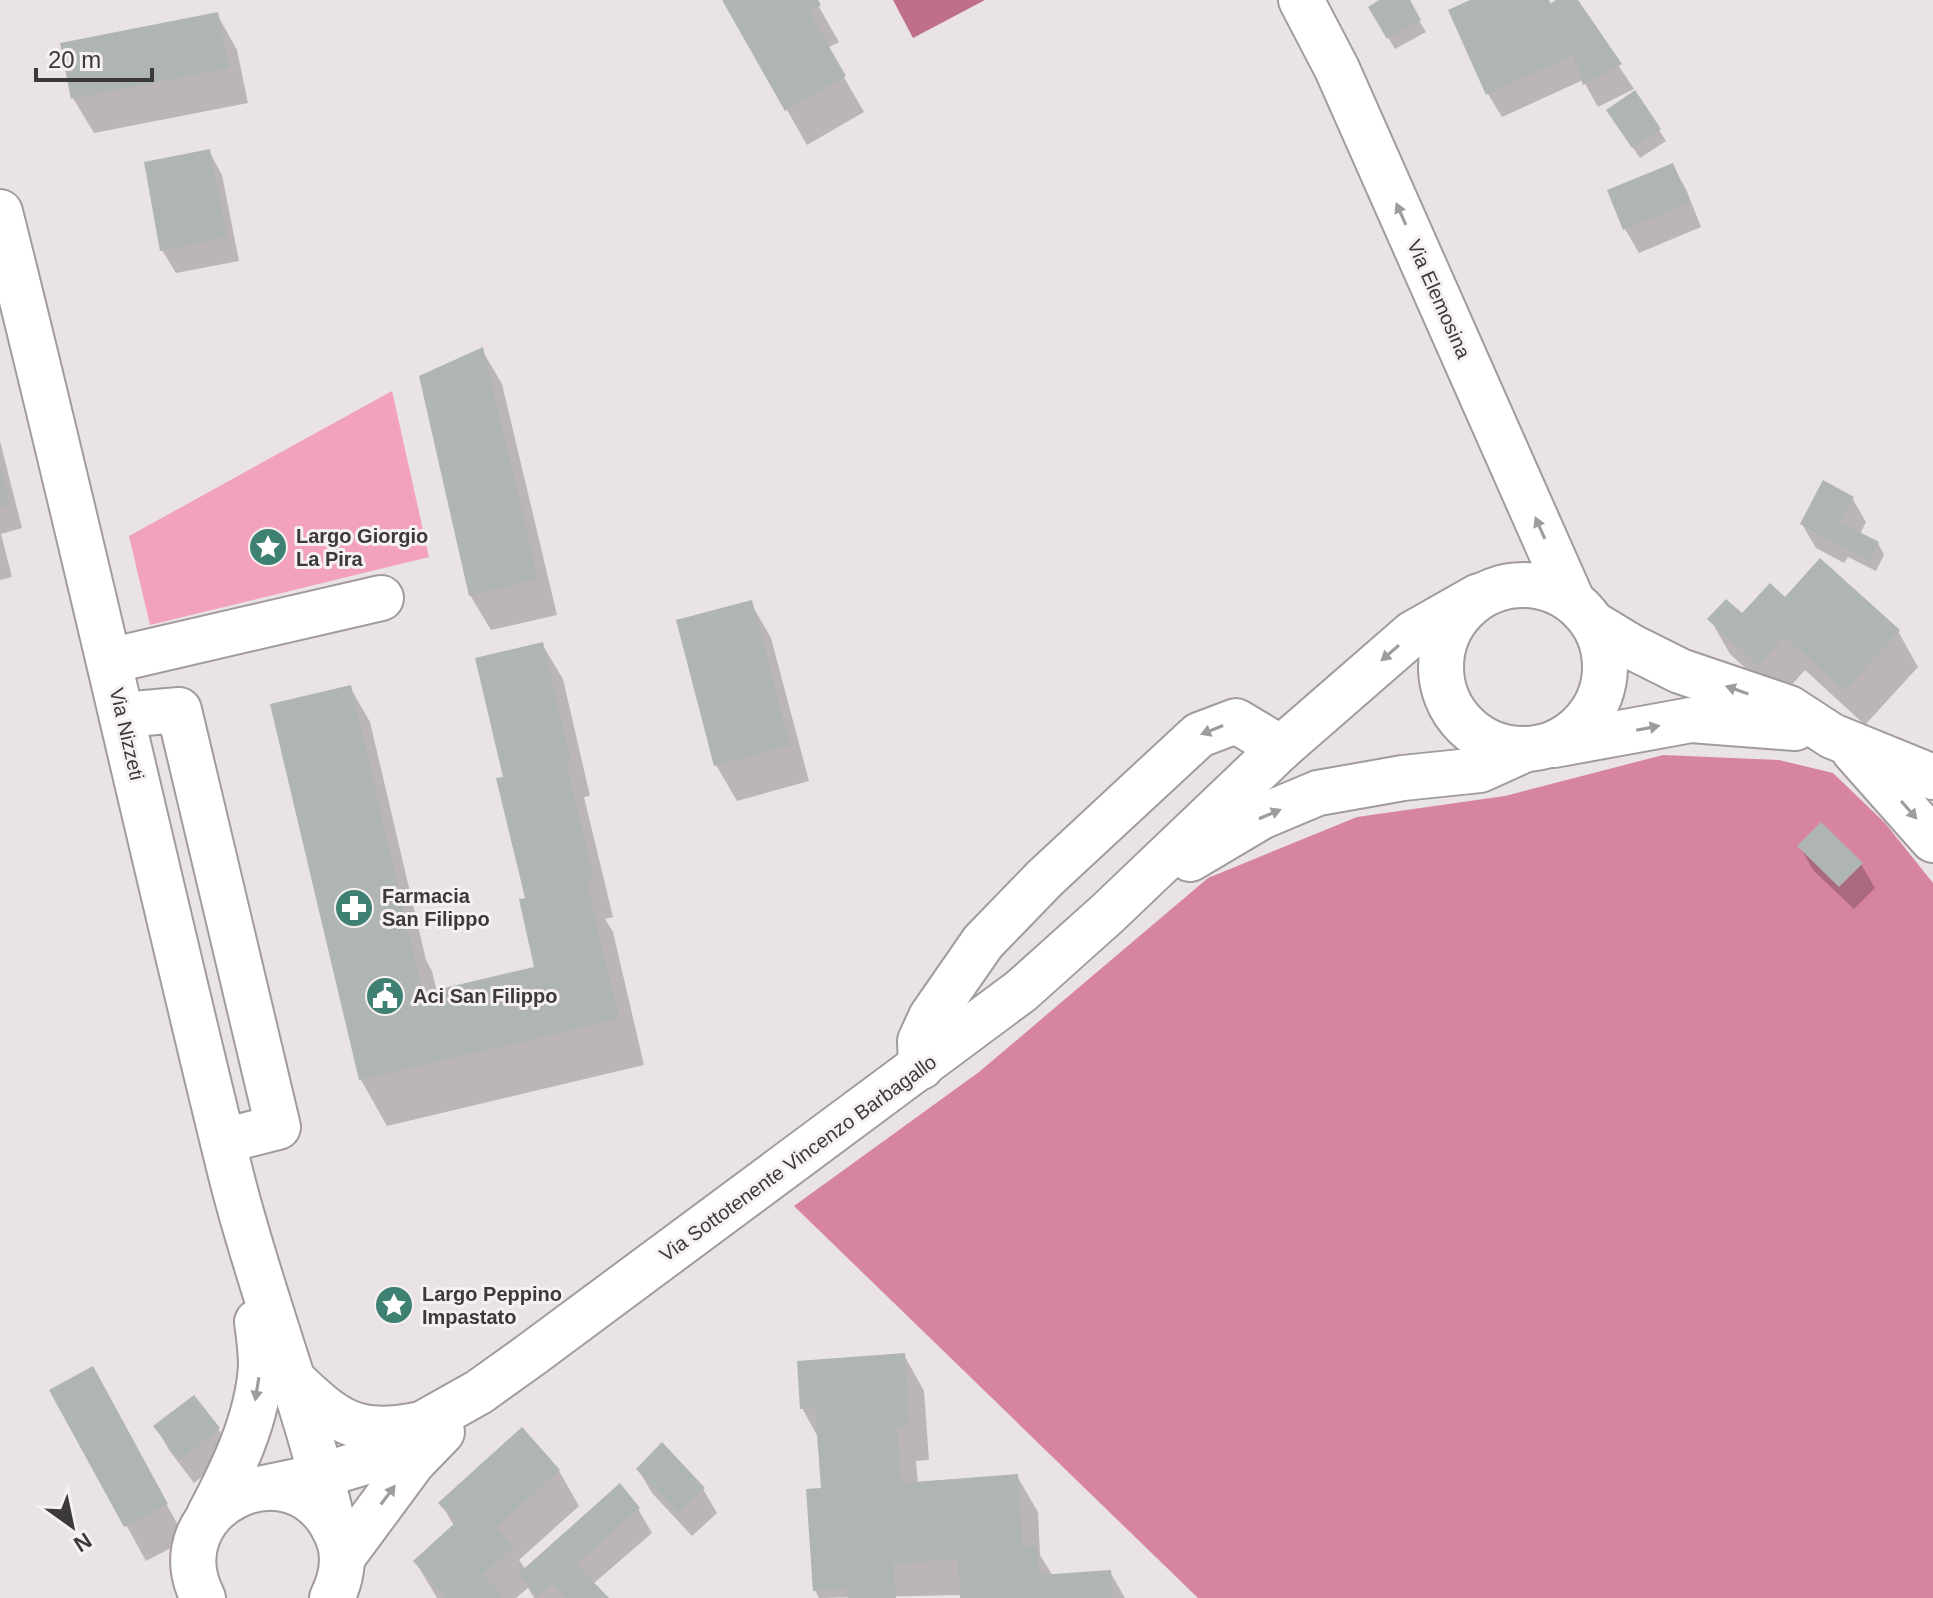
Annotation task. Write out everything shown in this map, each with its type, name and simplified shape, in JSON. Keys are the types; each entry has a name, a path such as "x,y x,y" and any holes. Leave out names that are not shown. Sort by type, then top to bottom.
{"street":[{"name":"Via Elemosina","path":"1301,0 1337,69 1583,612"},
{"name":"Via Nizzeti","path":"0,212 252,1256"},
{"path":"1098,922 1281,748 1412,634 1479,596 1502,587 1526,584 1551,589 1632,647 1680,671 1789,708 1838,738 1933,777"},
{"path":"1479,596 1457,617 1443,645 1440,676 1449,705 1468,730 1494,745 1534,749 1691,720 1787,727 1838,738 1894,793 1933,840"},
{"path":"109,661 381,598"},
{"path":"1098,922 1215,843 1261,817 1318,793 1403,778 1480,770 1572,734 1593,711 1605,683 1605,652 1583,612"},
{"path":"921,1067 920,1041 931,1017 983,942 1045,878 1199,735 1236,721 1281,748"},
{"path":"1045,878 1098,922"},
{"name":"Via Sottotenente Vincenzo Barbagallo","path":"479,1392 921,1067 1021,991 1098,922"},
{"path":"252,1256 322,1474 338,1572"},
{"path":"198,1590 196,1547 230,1475 256,1402 261,1365 252,1256"},
{"path":"290,1377 319,1405 346,1422 387,1431 422,1424"},
{"path":"207,1520 228,1499 245,1492 372,1460 422,1424 479,1392"},
{"path":"338,1572 413,1462 479,1392"},
{"path":"264,1488 283,1489 301,1495 318,1507 338,1572"}],"shaded area":[{"path":"893,0 985,0 913,38"},
{"path":"392,391 429,557 150,625 129,536"},
{"path":"1663,755 1779,760 1833,773 1885,823 1933,883 1933,1598 1198,1598 794,1206 979,1072 1208,878 1357,817 1505,796"}],"building":[{"path":"722,0 818,0 821,5 809,12 846,76 785,111"},
{"path":"1379,0 1410,0 1421,20 1387,39 1368,7"},
{"path":"1470,0 1548,0 1550,4 1556,0 1578,0 1622,64 1583,85 1573,55 1486,95 1448,10"},
{"path":"218,12 229,68 71,99 60,43"},
{"path":"1635,90 1661,129 1632,148 1606,110"},
{"path":"210,149 227,237 160,251 144,162"},
{"path":"1673,163 1690,203 1623,230 1607,190"},
{"path":"483,347 538,579 469,596 419,376"},
{"path":"0,469 10,505 0,507"},
{"path":"1823,480 1854,497 1840,522 1879,542 1869,561 1800,524"},
{"path":"1820,558 1900,630 1844,691 1784,636 1758,665 1707,619 1726,599 1742,613 1770,583 1785,597"},
{"path":"752,600 790,745 714,766 676,620"},
{"path":"543,642 571,760 566,761 594,881 587,883 619,1019 359,1080 270,704 351,685 423,993 534,967 519,899 525,898 496,778 503,777 475,658"},
{"path":"1821,822 1863,863 1839,887 1797,846"},
{"path":"905,1353 909,1425 897,1426 901,1483 1018,1474 1023,1547 1037,1545 1039,1575 1111,1570 1113,1598 960,1598 958,1559 893,1564 896,1598 848,1598 847,1589 813,1591 806,1489 821,1488 815,1408 800,1409 797,1361"},
{"path":"93,1366 168,1504 124,1527 49,1390"},
{"path":"194,1395 220,1428 180,1460 153,1426"},
{"path":"522,1427 560,1470 497,1527 514,1547 483,1575 502,1595 500,1598 446,1598 413,1561 456,1522 438,1503"},
{"path":"662,1442 705,1488 678,1513 636,1469"},
{"path":"620,1483 640,1508 576,1564 609,1598 565,1598 552,1584 537,1597 518,1574"}],"place":[{"name":"Largo Giorgio La Pira","path":"268,547"},
{"name":"Farmacia San Filippo","path":"354,908"},
{"name":"Aci San Filippo","path":"385,996"},
{"name":"Largo Peppino Impastato","path":"394,1305"}]}
